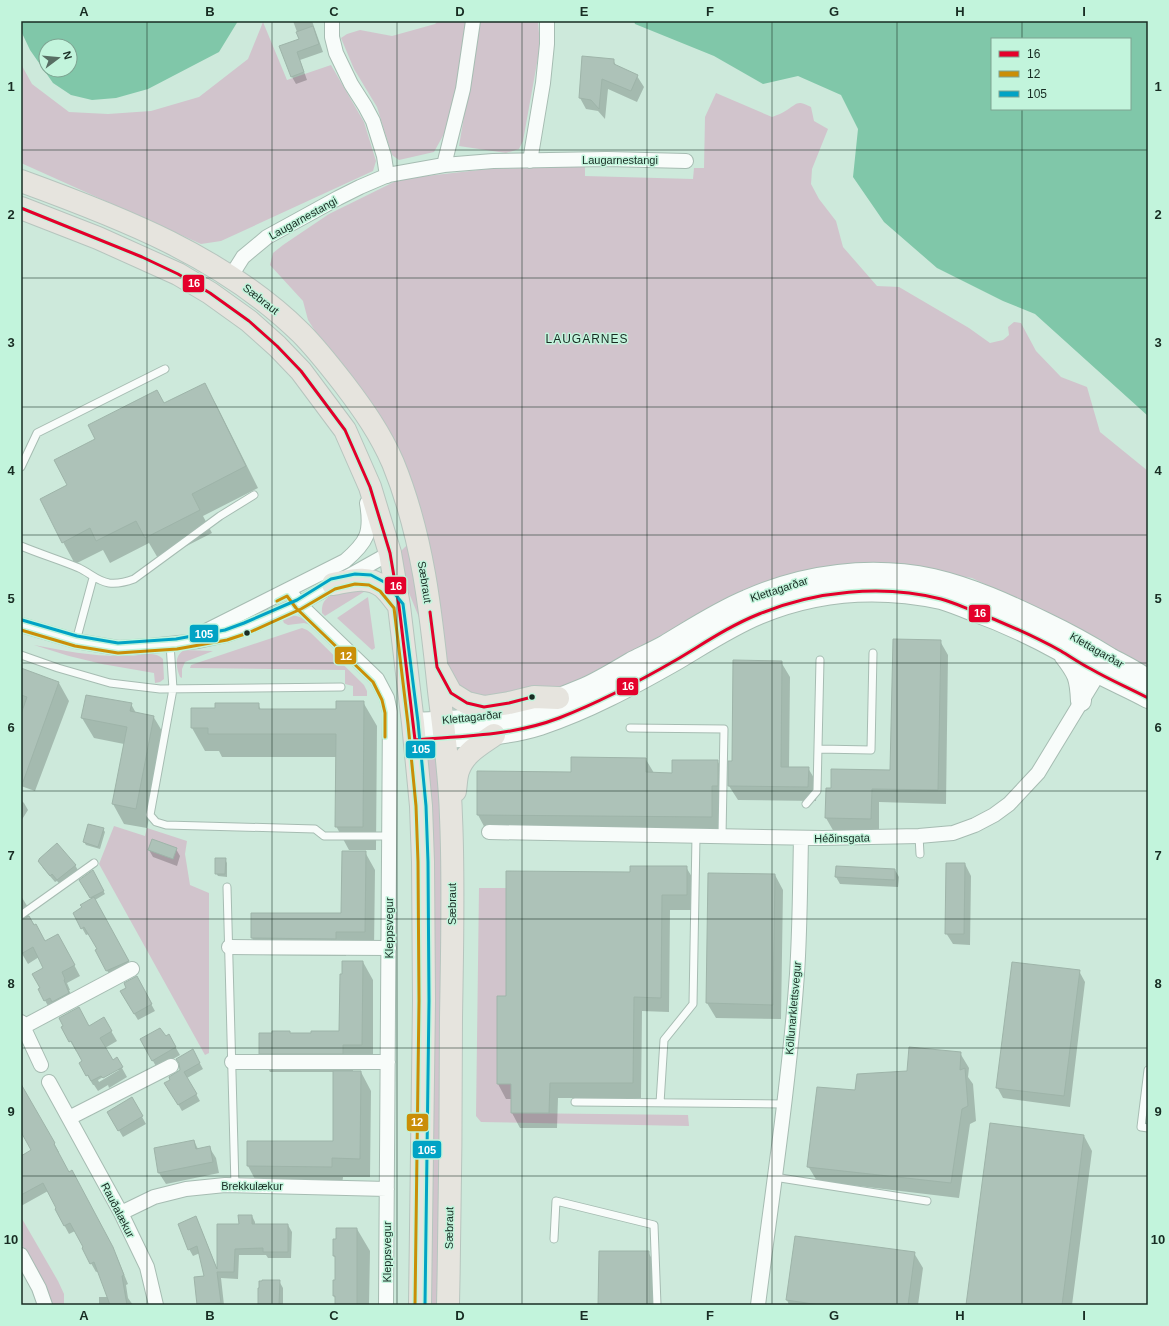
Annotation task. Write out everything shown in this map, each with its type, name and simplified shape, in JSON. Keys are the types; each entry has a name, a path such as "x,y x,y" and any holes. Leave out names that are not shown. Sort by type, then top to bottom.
{"main road":[{"name":"Sæbraut","path":"21,181 134,225 169,241 231,276 275,310 300,332 326,360 370,418 392,461 413,522 423,566 437,667 449,781 451,818 451,1086 448,1305"},
{"path":"21,208 98,238 178,274 210,293 249,321 277,346 301,371 345,430 370,487 390,553 399,606 414,731 421,806 424,896 424,1001 420,1305"},
{"path":"390,553 404,541 413,522"},
{"name":"Klettagarðar","path":"444,729 468,720 498,716 518,711 588,687 728,608 763,593 801,581 841,574 899,574 959,586 1019,610 1083,641 1148,680"},
{"path":"333,584 355,579 370,580 383,587 399,606"},
{"name":"Klettagarðar","path":"414,731 444,729 494,735 541,725 607,697 757,615 793,602 834,593 855,592 899,592 944,600 987,616 1027,634 1098,673 1148,698"},
{"path":"1061,652 1078,675 1081,701"},
{"path":"437,667 451,693 460,699 484,707 534,697 558,698"},
{"path":"451,818 458,772 464,759 470,752 494,735"}],"street":[{"path":"332,21 332,37 336,53 351,84 373,121 384,156 386,176"},
{"path":"444,164 463,89 473,21"},
{"path":"530,161 547,44 547,21"},
{"name":"Laugarnestangi","path":"231,276 243,257 267,237 338,198 386,176 444,164 606,160 686,161"},
{"path":"173,644 219,625 289,590 345,561 356,551 365,541 369,529 369,512 361,467"},
{"path":"21,625 76,641 118,648 173,644 226,635 246,628 299,604 390,553"},
{"name":"Kleppsvegur","path":"289,590 299,604 373,674 382,686 387,698 390,712 386,1305"},
{"name":"Héðinsgata","path":"489,832 801,838 919,836 953,833 982,822 994,815 1009,804 1038,774 1109,657"},
{"name":"Köllunarklettsvegur","path":"758,1305 784,1104 797,973 801,838"},
{"path":"229,947 389,948"},
{"path":"41,1065 22,1025 132,969"},
{"path":"232,1062 388,1062"},
{"path":"69,1118 171,1066"},
{"name":"Rauðalækur","path":"50,1082 121,1213 147,1267 156,1305"},
{"name":"Brekkulækur","path":"121,1213 154,1197 186,1189 235,1186 387,1189"},
{"path":"21,1255 39,1288 45,1305"}],"lane":[{"path":"21,175 54,193"},
{"path":"21,467 37,433 165,369"},
{"path":"21,546 81,569 94,578 109,583 126,582 134,579 220,516 254,495"},
{"path":"76,641 94,578"},
{"path":"173,644 173,689 150,816 156,822 166,825 315,829 324,836 389,836"},
{"path":"819,749 871,750 873,653"},
{"path":"21,655 58,668 110,683 160,689 341,687"},
{"path":"806,804 817,791 820,660"},
{"path":"630,728 724,729 722,836"},
{"path":"660,1103 664,1040 693,1004 696,836"},
{"path":"919,836 920,854"},
{"path":"21,915 94,863"},
{"path":"227,887 235,1186"},
{"path":"1148,1070 1146,1104 1141,1127 1148,1128"},
{"path":"575,1102 784,1104"},
{"path":"774,1177 927,1201"},
{"path":"554,1239 556,1201 654,1225 657,1305"}],"shaded area":[{"path":"21,21 238,21 219,52 148,89 116,98 92,100 71,95 53,83 50,78 78,78 78,38 38,38 38,61 30,50 21,31"},
{"path":"438,21 467,21 461,68 444,134 434,152 399,160 392,155 377,107 354,69 341,38 347,34 360,30 392,36 435,24"},
{"path":"480,21 538,21 540,46 523,141 519,149 506,153 459,146"},
{"path":"634,21 1148,21 1148,416 1035,314 1003,301 937,268 884,222 853,177 858,129 841,95 798,76 763,84 714,56 635,24"},
{"path":"263,22 287,80 331,65 364,122 376,161 373,171 221,241 201,244 21,163 21,64 32,84 69,112 108,114 151,111 199,97 248,59"},
{"path":"716,93 772,117 784,112 798,103 811,107 814,121 828,129 812,169 811,184 819,199 836,221 843,247 877,286 899,287 969,328 990,343 1003,340 1009,335 1008,327 1014,322 1021,323 1036,351 1061,377 1087,387 1100,432 1148,471 1148,673 1100,639 972,578 878,563 801,571 719,603 567,686 486,699 468,696 449,675 421,520 319,337 308,320 303,301 270,265 273,253 329,214 400,179 488,169 585,166 585,176 693,179 694,168 704,168 705,117"},
{"path":"409,543 420,620 403,578 399,553"},
{"path":"344,590 367,590 325,616 322,613 322,608 325,600"},
{"path":"368,597 375,648 372,650 337,618"},
{"path":"267,606 270,611 243,625 226,627"},
{"path":"291,615 302,618 311,625 304,623 288,625 284,623 282,618"},
{"path":"302,628 311,633 364,685 367,691 367,696 353,696 353,686 345,684 345,670 190,668 191,665"},
{"path":"34,645 92,655 128,656 151,654 159,656 163,659 164,679 155,683 154,673 102,664"},
{"path":"184,650 213,651 185,662 182,669 182,678 180,677 177,666 177,659"},
{"path":"436,745 443,808 441,1305 429,1305 425,764 428,752 432,746"},
{"path":"114,826 145,836 147,828 187,841 185,854 190,885 209,893 209,1053 205,1055 99,864"},
{"path":"479,888 506,888 506,996 497,996 497,1084 525,1084 526,1091 511,1091 511,1113 688,1115 689,1126 481,1122 476,1116"},
{"path":"21,1217 58,1281 64,1294 64,1305 51,1305 45,1287 21,1243"}],"building":[{"path":"313,26 319,44 297,52 304,72 291,77 279,46 299,39 296,32"},
{"path":"582,56 614,59 614,64 638,75 631,91 602,79 599,109 591,100 579,98"},
{"path":"205,383 246,466 192,494 200,510 145,538 136,521 96,541 90,528 62,543 40,499 67,485 54,460 95,439 88,425 157,390 164,403"},
{"path":"893,639 941,640 938,790 872,789 871,819 825,818 826,788 831,788 831,769 890,770"},
{"path":"733,660 782,661 781,767 809,767 808,787 728,786 728,761 732,761"},
{"path":"21,668 59,682 23,782 21,782 21,714 27,697 21,695"},
{"path":"86,695 132,703 130,711 154,716 136,809 112,804 127,727 81,718"},
{"path":"336,701 364,701 363,827 335,827 336,734 208,734 208,728 191,728 191,708 215,708 215,703 259,703 259,709 336,709"},
{"path":"571,757 646,758 646,772 672,773 672,760 718,760 718,786 712,786 712,817 477,815 477,771 571,772"},
{"path":"88,824 104,828 98,847 83,842"},
{"path":"152,839 177,848 173,859 148,850"},
{"path":"57,843 76,865 57,880 52,874 50,876 38,861"},
{"path":"342,851 366,851 365,932 336,932 336,939 251,938 251,913 341,913"},
{"path":"215,858 226,858 225,874 215,874"},
{"path":"946,863 965,863 964,934 945,934"},
{"path":"630,866 687,866 687,895 662,895 661,998 634,997 633,1083 550,1083 549,1113 511,1113 511,1084 497,1084 497,996 506,996 506,871 630,872"},
{"path":"836,866 895,869 895,880 835,877"},
{"path":"93,870 104,891 90,898 79,880"},
{"path":"708,873 775,874 773,1005 706,1003"},
{"path":"94,897 129,961 106,971 95,950 97,949 84,927 81,929 73,913 82,907 80,905"},
{"path":"29,916 34,925 36,924 45,941 58,934 75,965 62,972 69,993 52,1002 50,998 44,1001 38,989 40,988 32,974 43,968 33,947 21,954 21,920"},
{"path":"342,961 363,961 362,1045 343,1045 343,1054 259,1054 259,1033 272,1033 272,1031 311,1033 311,1031 339,1031 340,974 342,974"},
{"path":"1012,962 1080,970 1064,1096 996,1088"},
{"path":"137,976 152,1004 134,1014 120,991 126,988 124,983"},
{"path":"79,1007 89,1026 104,1017 112,1031 100,1038 113,1060 117,1057 123,1067 103,1078 101,1076 91,1081 88,1075 86,1076 79,1063 82,1061 71,1041 69,1042 61,1027 63,1026 59,1018"},
{"path":"160,1028 166,1036 169,1034 176,1047 152,1061 140,1039"},
{"path":"909,1047 961,1052 960,1070 965,1068 968,1106 962,1109 951,1183 807,1167 817,1087 855,1090 857,1074 907,1071"},
{"path":"193,1049 200,1063 184,1072 197,1094 178,1105 164,1083 170,1080 169,1077 180,1070 179,1063 176,1059"},
{"path":"333,1071 361,1071 360,1159 332,1158 332,1167 247,1166 247,1141 333,1141"},
{"path":"21,1084 55,1143 54,1144 69,1172 72,1170 113,1247 124,1275 122,1276 127,1305 110,1305 94,1262 90,1264 70,1223 64,1226 43,1183 21,1195 21,1156 31,1150 21,1132"},
{"path":"132,1097 143,1116 118,1131 107,1112"},
{"path":"990,1123 1084,1135 1062,1305 966,1305"},
{"path":"194,1140 196,1149 210,1146 213,1162 158,1173 154,1148"},
{"path":"238,1215 252,1215 252,1224 288,1224 288,1252 263,1252 263,1248 235,1249 234,1272 217,1272 221,1303 197,1305 194,1277 204,1276 197,1246 188,1250 178,1224 196,1216 217,1269 217,1224 239,1224"},
{"path":"336,1228 357,1228 357,1305 335,1305 335,1296 333,1296 335,1256 333,1256 333,1239 336,1239"},
{"path":"795,1236 915,1252 908,1305 820,1305 786,1300"},
{"path":"599,1251 649,1251 649,1305 598,1305"},
{"path":"280,1280 279,1305 258,1305 259,1281"}],"transit line":[{"name":"16","path":"21,208 142,257 178,274 210,293 249,321 277,346 301,371 345,430 370,487 390,553 399,606 415,740 506,732 541,724 559,718 633,684 727,630 759,614 780,606 803,600 849,592 872,591 919,594 953,603 1005,624 1039,640 1098,673 1148,698"},
{"name":"105","path":"22,620 77,636 118,643 176,639 225,630 297,600 331,579 355,574 371,575 386,583 403,604 418,722 426,806 428,862 429,1001 425,1305"},
{"name":"12","path":"21,630 75,646 118,653 177,649 227,640 248,633 301,609 335,589 355,584 369,585 380,591 394,608 416,806 418,862 419,1001 415,1305"},
{"name":"12","path":"277,601 287,596 296,608 373,682 382,700 385,713 385,737"},
{"name":"16","path":"430,612 437,667 451,693 467,703 484,707 532,697"}],"district":[{"name":"LAUGARNES","path":"587,339"}]}
